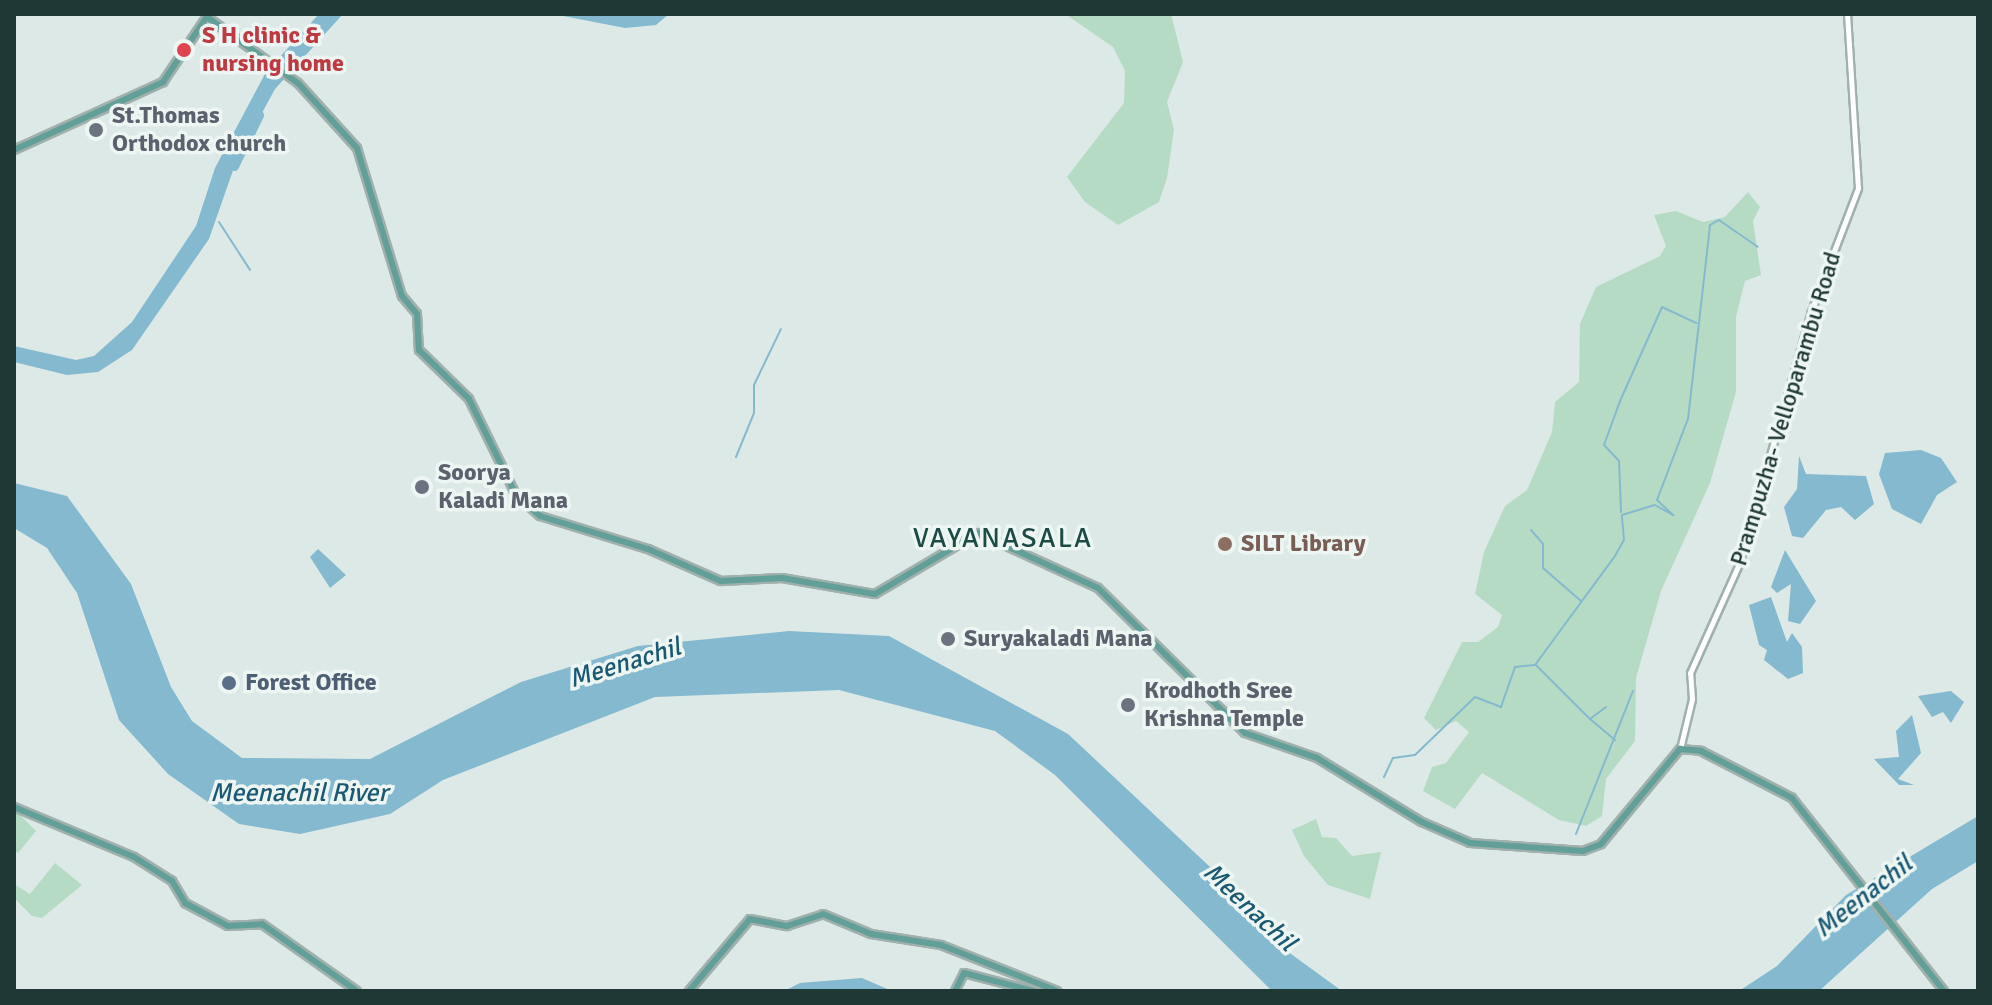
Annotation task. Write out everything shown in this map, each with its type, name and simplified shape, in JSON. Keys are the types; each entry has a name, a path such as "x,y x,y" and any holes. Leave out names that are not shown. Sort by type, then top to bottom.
{"main road":[{"path":"14,150 163,82 208,15 298,83 365,167 402,296 417,314 419,350 469,399 516,495 548,520 648,549 721,581 782,578 875,594 978,533 1098,588 1245,733 1317,758 1422,822 1470,843 1569,853 1601,844 1680,749 1701,751 1792,798 1904,936 1944,991"},
{"path":"14,807 134,857 172,881 185,903 228,926 262,924 357,991"},
{"path":"689,991 750,919 787,926 823,914 871,934 941,945 1057,991"},
{"path":"955,991 964,973 1033,991"}],"street":[{"name":"Prampuzha- Velloparambu Road","path":"1680,749 1692,699 1690,673 1739,564 1810,314 1858,188 1847,14"}],"green space":[{"path":"1065,14 1171,14 1183,62 1167,102 1174,130 1167,178 1159,202 1118,225 1085,202 1067,177 1124,103 1125,71 1113,47"},
{"path":"1748,192 1760,207 1753,221 1761,275 1745,281 1736,317 1736,392 1710,483 1661,591 1636,678 1635,741 1606,779 1602,816 1586,826 1559,820 1482,773 1455,809 1423,791 1432,767 1446,763 1469,732 1456,721 1436,730 1424,718 1462,642 1478,642 1498,627 1502,615 1475,594 1484,552 1505,506 1527,490 1552,432 1555,402 1579,382 1580,324 1596,287 1660,256 1666,246 1654,215 1676,211 1703,222 1725,217"},
{"path":"14,809 36,831 18,853 14,851"},
{"path":"1316,819 1322,837 1336,838 1352,856 1381,852 1370,899 1328,885 1304,856 1292,830"},
{"path":"55,863 82,885 42,918 32,916 14,898 14,884 30,894"}],"water":[{"path":"319,14 343,14 275,89 237,159 209,239 132,350 98,372 67,375 14,362 14,346 76,360 94,356 132,322 196,226 215,168 266,72"},
{"path":"553,14 669,14 656,25 625,28"},
{"path":"1921,450 1941,458 1957,482 1937,495 1921,524 1892,509 1879,474 1885,453"},
{"path":"1799,456 1806,474 1866,476 1874,504 1855,520 1841,507 1826,510 1803,538 1792,536 1784,507 1797,489"},
{"name":"Meenachil River","path":"14,483 67,496 131,584 171,687 192,721 242,758 370,759 521,682 638,646 789,631 889,636 1068,734 1240,895 1291,954 1342,991 1272,991 1055,775 995,731 839,690 655,697 443,780 390,814 300,834 239,824 168,774 119,720 77,593 47,548 14,528"},
{"path":"318,549 346,575 330,588 310,557"},
{"path":"1785,550 1816,601 1800,624 1788,621 1791,584 1777,593 1771,587"},
{"path":"1771,597 1787,642 1792,633 1802,647 1803,673 1788,679 1764,660 1767,650 1759,645 1749,605"},
{"path":"1951,691 1964,702 1951,723 1943,712 1932,717 1918,696"},
{"path":"1912,715 1921,753 1898,779 1914,785 1899,785 1874,759 1899,757 1896,731"},
{"path":"1978,816 1978,861 1932,889 1819,991 1739,991 1777,966 1846,895"},
{"path":"862,978 892,991 784,991 800,983"}],"waterway":[{"name":"Meenachil","path":"234,166 259,115"},
{"path":"1384,777 1393,758 1415,755 1475,697 1501,707 1515,667 1535,665 1615,556 1624,540 1622,515 1655,505 1673,515 1657,500 1688,419 1710,225 1719,220 1758,247"},
{"path":"219,222 250,270"},
{"path":"1621,512 1619,461 1604,445 1620,401 1662,307 1696,323"},
{"path":"736,457 754,413 754,385 781,329"},
{"path":"1531,530 1543,544 1543,568 1581,601"},
{"path":"1536,665 1590,719 1606,707"},
{"path":"1576,834 1633,691"},
{"path":"1590,719 1615,740"}],"place":[{"name":"S H clinic & nursing home","path":"184,50"},
{"name":"St.Thomas Orthodox church","path":"96,130"},
{"name":"Soorya Kaladi Mana","path":"422,487"},
{"name":"SILT Library","path":"1225,544"},
{"name":"Suryakaladi Mana","path":"948,639"},
{"name":"Forest Office","path":"229,683"},
{"name":"Krodhoth Sree Krishna Temple","path":"1128,705"}],"district":[{"name":"VAYANASALA","path":"1003,538"}]}
